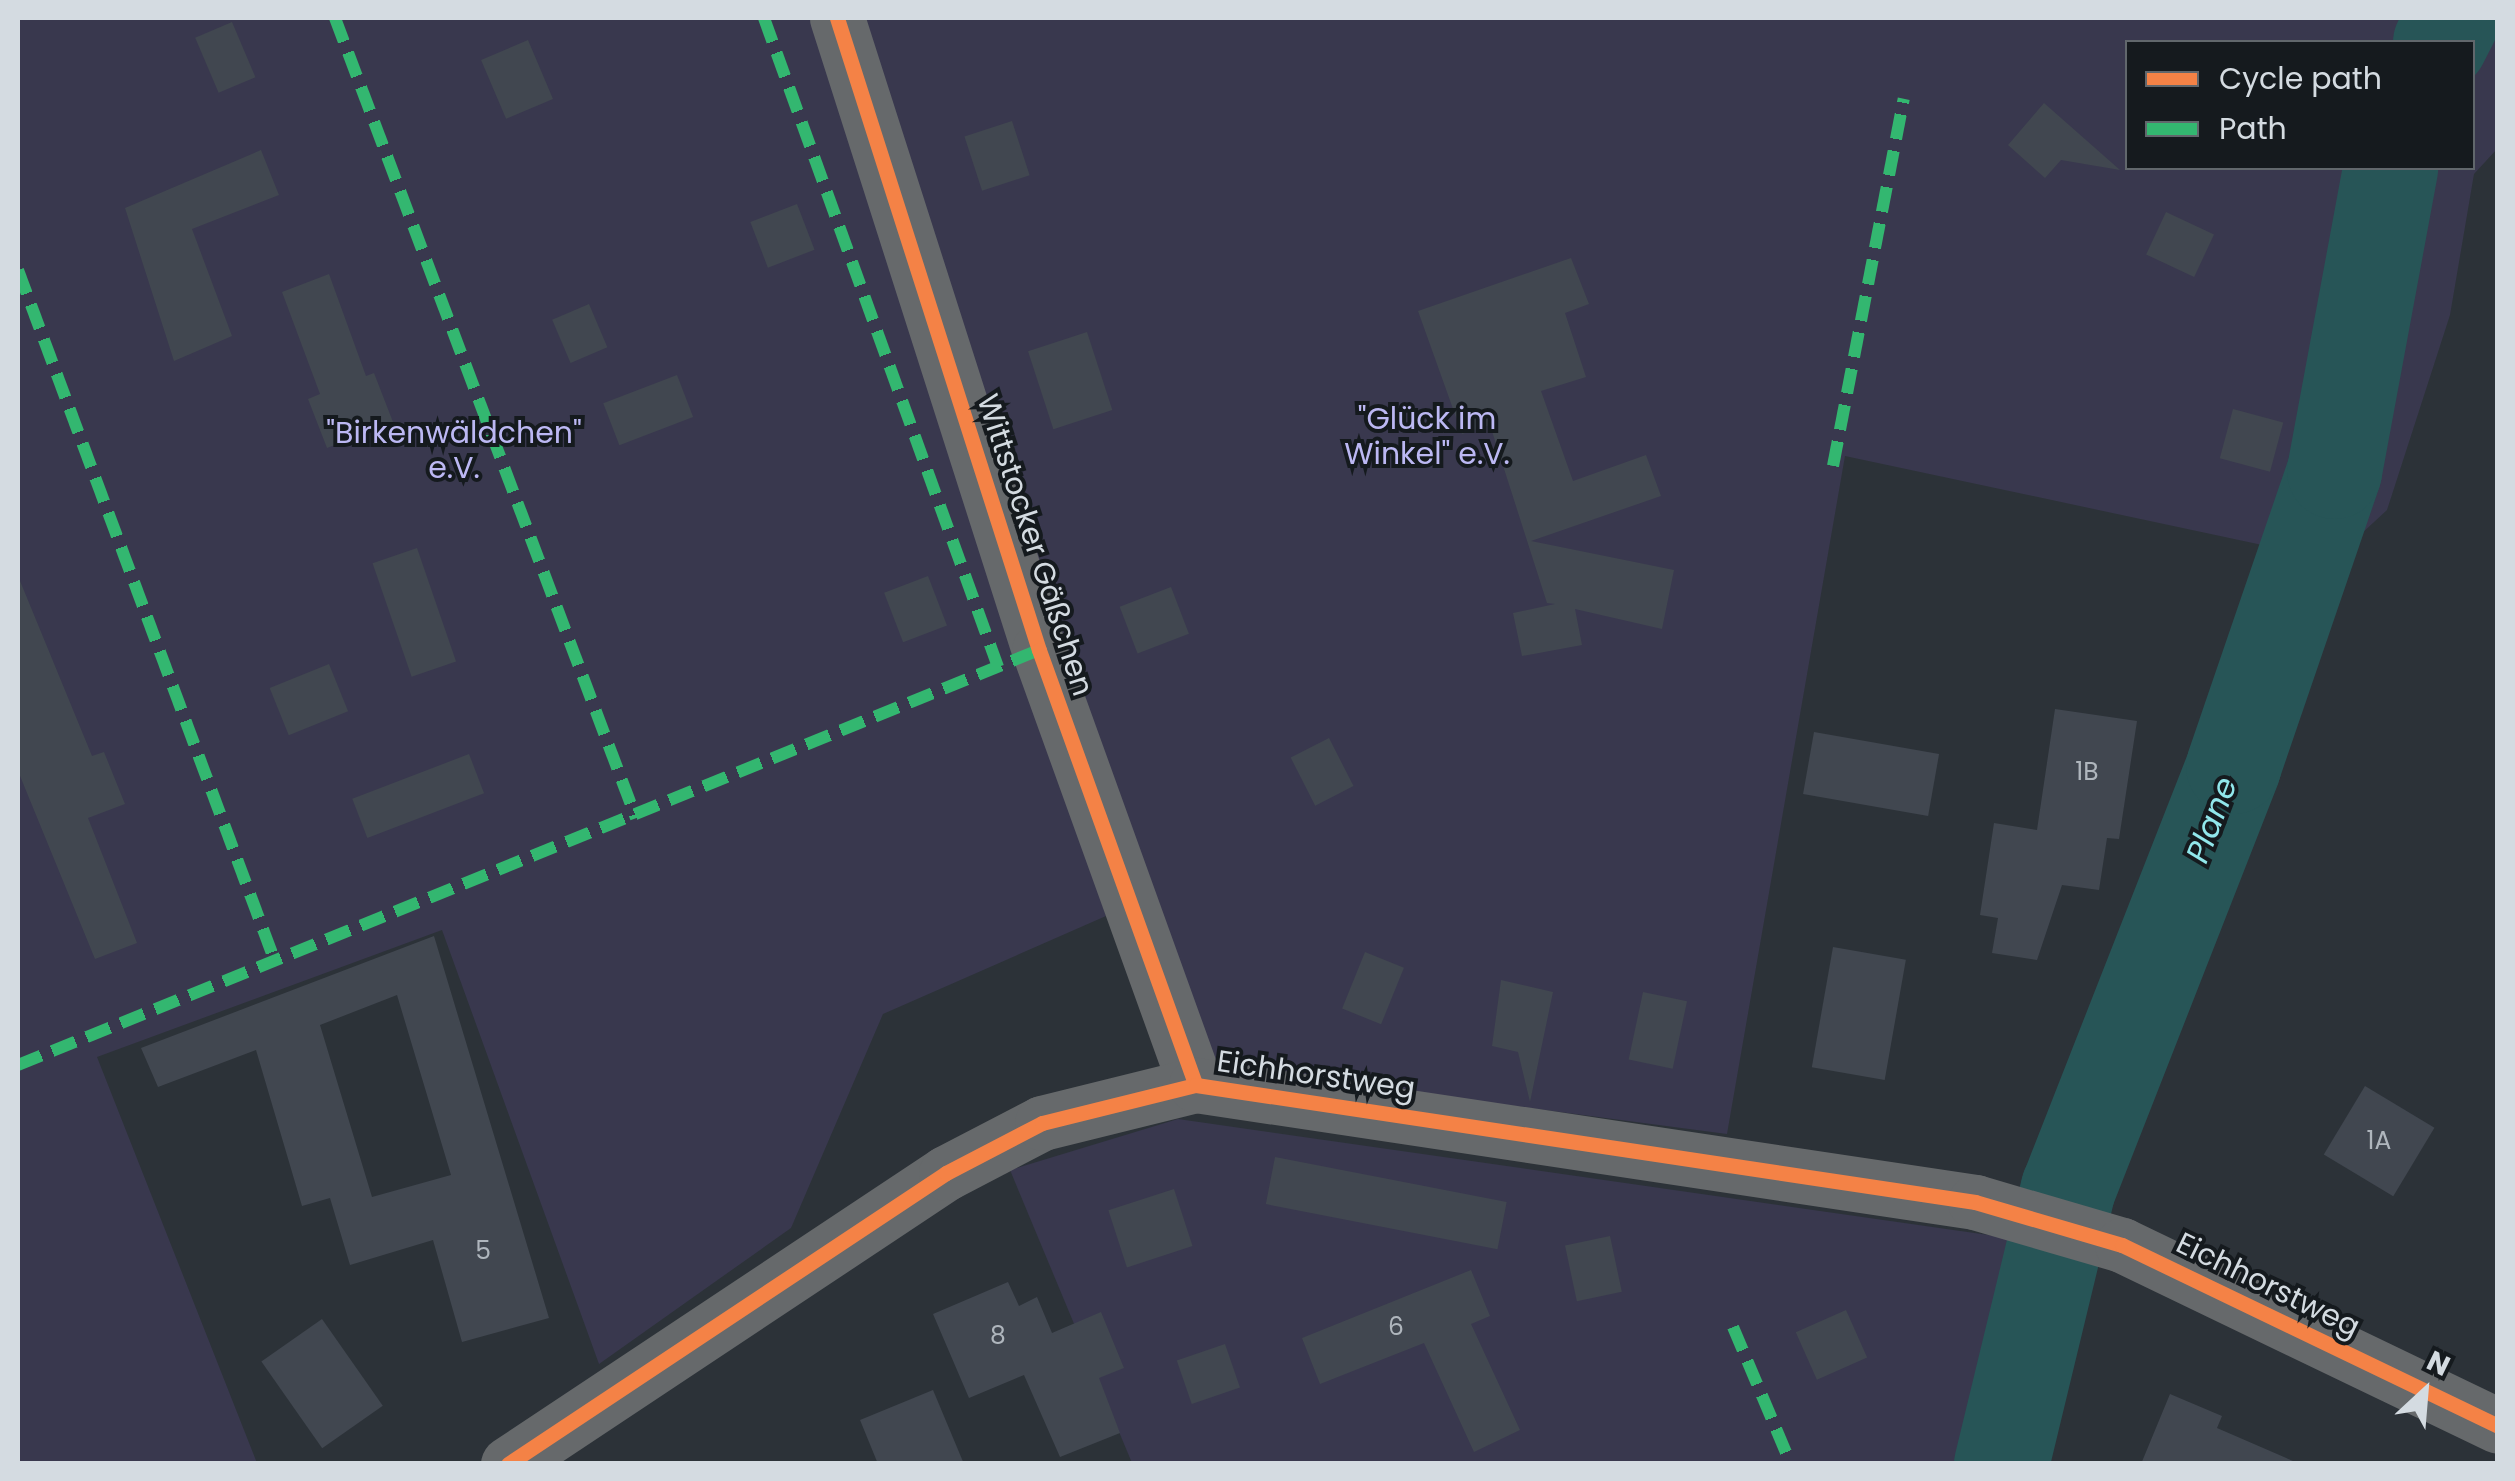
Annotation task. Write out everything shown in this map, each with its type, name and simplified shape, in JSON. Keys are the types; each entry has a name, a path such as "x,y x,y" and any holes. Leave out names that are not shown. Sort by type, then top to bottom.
{"street":[{"name":"Wittstocker Gäßchen","path":"836,18 1038,650 1196,1085"},
{"name":"Eichhorstweg","path":"508,1464 946,1172 1042,1123 1196,1085 1975,1202 2122,1245 2498,1426"}],"green space":[{"name":"\"Birkenwäldchen\" e.V.","path":"18,18 819,18 1106,916 883,1014 791,1228 599,1364 442,930 97,1057 257,1463 18,1463"},
{"name":"\"Glück im Winkel\" e.V.","path":"863,18 2497,18 2497,149 2474,174 2450,315 2387,510 2333,560 1845,456 1727,1134 1211,1066 1141,901"},
{"path":"1178,1119 2037,1242 2066,1255 2017,1463 1132,1463 1010,1170"}],"building":[{"path":"232,22 255,77 219,93 195,38"},
{"path":"528,40 553,99 506,119 481,60"},
{"path":"2044,103 2120,170 2061,160 2045,178 2008,145"},
{"path":"1012,121 1030,175 982,191 964,136"},
{"path":"261,150 279,195 192,229 232,336 174,361 125,208"},
{"path":"797,204 815,250 768,268 750,222"},
{"path":"2166,212 2214,234 2194,277 2146,255"},
{"path":"1571,258 1589,304 1565,313 1586,377 1541,391 1573,481 1646,455 1661,496 1531,541 1674,570 1662,629 1575,609 1582,645 1522,656 1513,613 1555,604 1547,603 1490,425 1462,434 1418,311"},
{"path":"329,274 366,376 374,373 393,422 327,448 308,399 320,394 282,292"},
{"path":"589,304 607,347 571,363 552,320"},
{"path":"1087,332 1112,410 1053,429 1028,351"},
{"path":"677,375 693,417 619,445 603,403"},
{"path":"2233,409 2283,422 2270,472 2220,458"},
{"path":"417,548 456,661 412,677 373,563"},
{"path":"18,576 92,756 104,752 125,804 88,818 137,943 95,959 18,771"},
{"path":"928,576 947,625 903,642 884,593"},
{"path":"1171,587 1189,634 1138,653 1120,607"},
{"path":"329,664 348,711 289,735 270,688"},
{"path":"2055,709 2137,721 2119,839 2107,838 2099,890 2062,885 2037,960 1992,953 1998,918 1980,915 1994,823 2037,830"},
{"path":"1814,732 1939,754 1928,816 1803,794"},
{"path":"1329,738 1354,786 1315,806 1291,758"},
{"path":"469,754 484,793 367,838 352,799"},
{"path":"434,936 549,1318 462,1342 433,1240 350,1265 330,1198 302,1206 256,1050 158,1087 141,1048","holes":["397,995 451,1175 372,1197 320,1025"]},
{"path":"1833,947 1906,960 1885,1080 1812,1067"},
{"path":"1365,952 1404,968 1381,1024 1342,1009"},
{"path":"1501,980 1553,992 1530,1102 1518,1052 1492,1046"},
{"path":"1643,992 1687,1001 1673,1069 1629,1059"},
{"path":"2365,1086 2434,1128 2393,1196 2324,1155"},
{"path":"1275,1157 1507,1202 1498,1249 1266,1204"},
{"path":"1174,1189 1193,1246 1127,1267 1108,1210"},
{"path":"1610,1236 1622,1292 1577,1301 1565,1246"},
{"path":"1471,1270 1490,1316 1471,1324 1520,1430 1474,1452 1424,1343 1320,1384 1302,1338"},
{"path":"1008,1282 1019,1306 1037,1297 1052,1333 1101,1312 1124,1368 1099,1378 1120,1433 1060,1457 1024,1375 969,1398 933,1314"},
{"path":"1846,1310 1867,1358 1817,1380 1796,1332"},
{"path":"322,1319 383,1406 322,1448 261,1361"},
{"path":"1225,1344 1240,1387 1192,1404 1177,1361"},
{"path":"933,1390 964,1464 878,1464 860,1420"},
{"path":"2170,1394 2222,1416 2217,1428 2300,1464 2141,1464"}],"waterway":[{"name":"Plane","path":"2441,40 2452,18"},
{"name":"Plane","path":"2001,1464 2068,1188 2233,766 2334,471 2390,170"}],"marked path":[{"path":"335,18 636,818"},
{"path":"764,18 998,667"},
{"path":"1833,466 1904,99"},
{"path":"18,270 276,964"},
{"path":"18,1065 1039,650"},
{"path":"1733,1327 1791,1464"}],"cycle path":[{"path":"837,18 1039,650 1196,1085"},
{"path":"508,1464 946,1173 1042,1123 1196,1085 1975,1202 2122,1245 2498,1426"}]}
